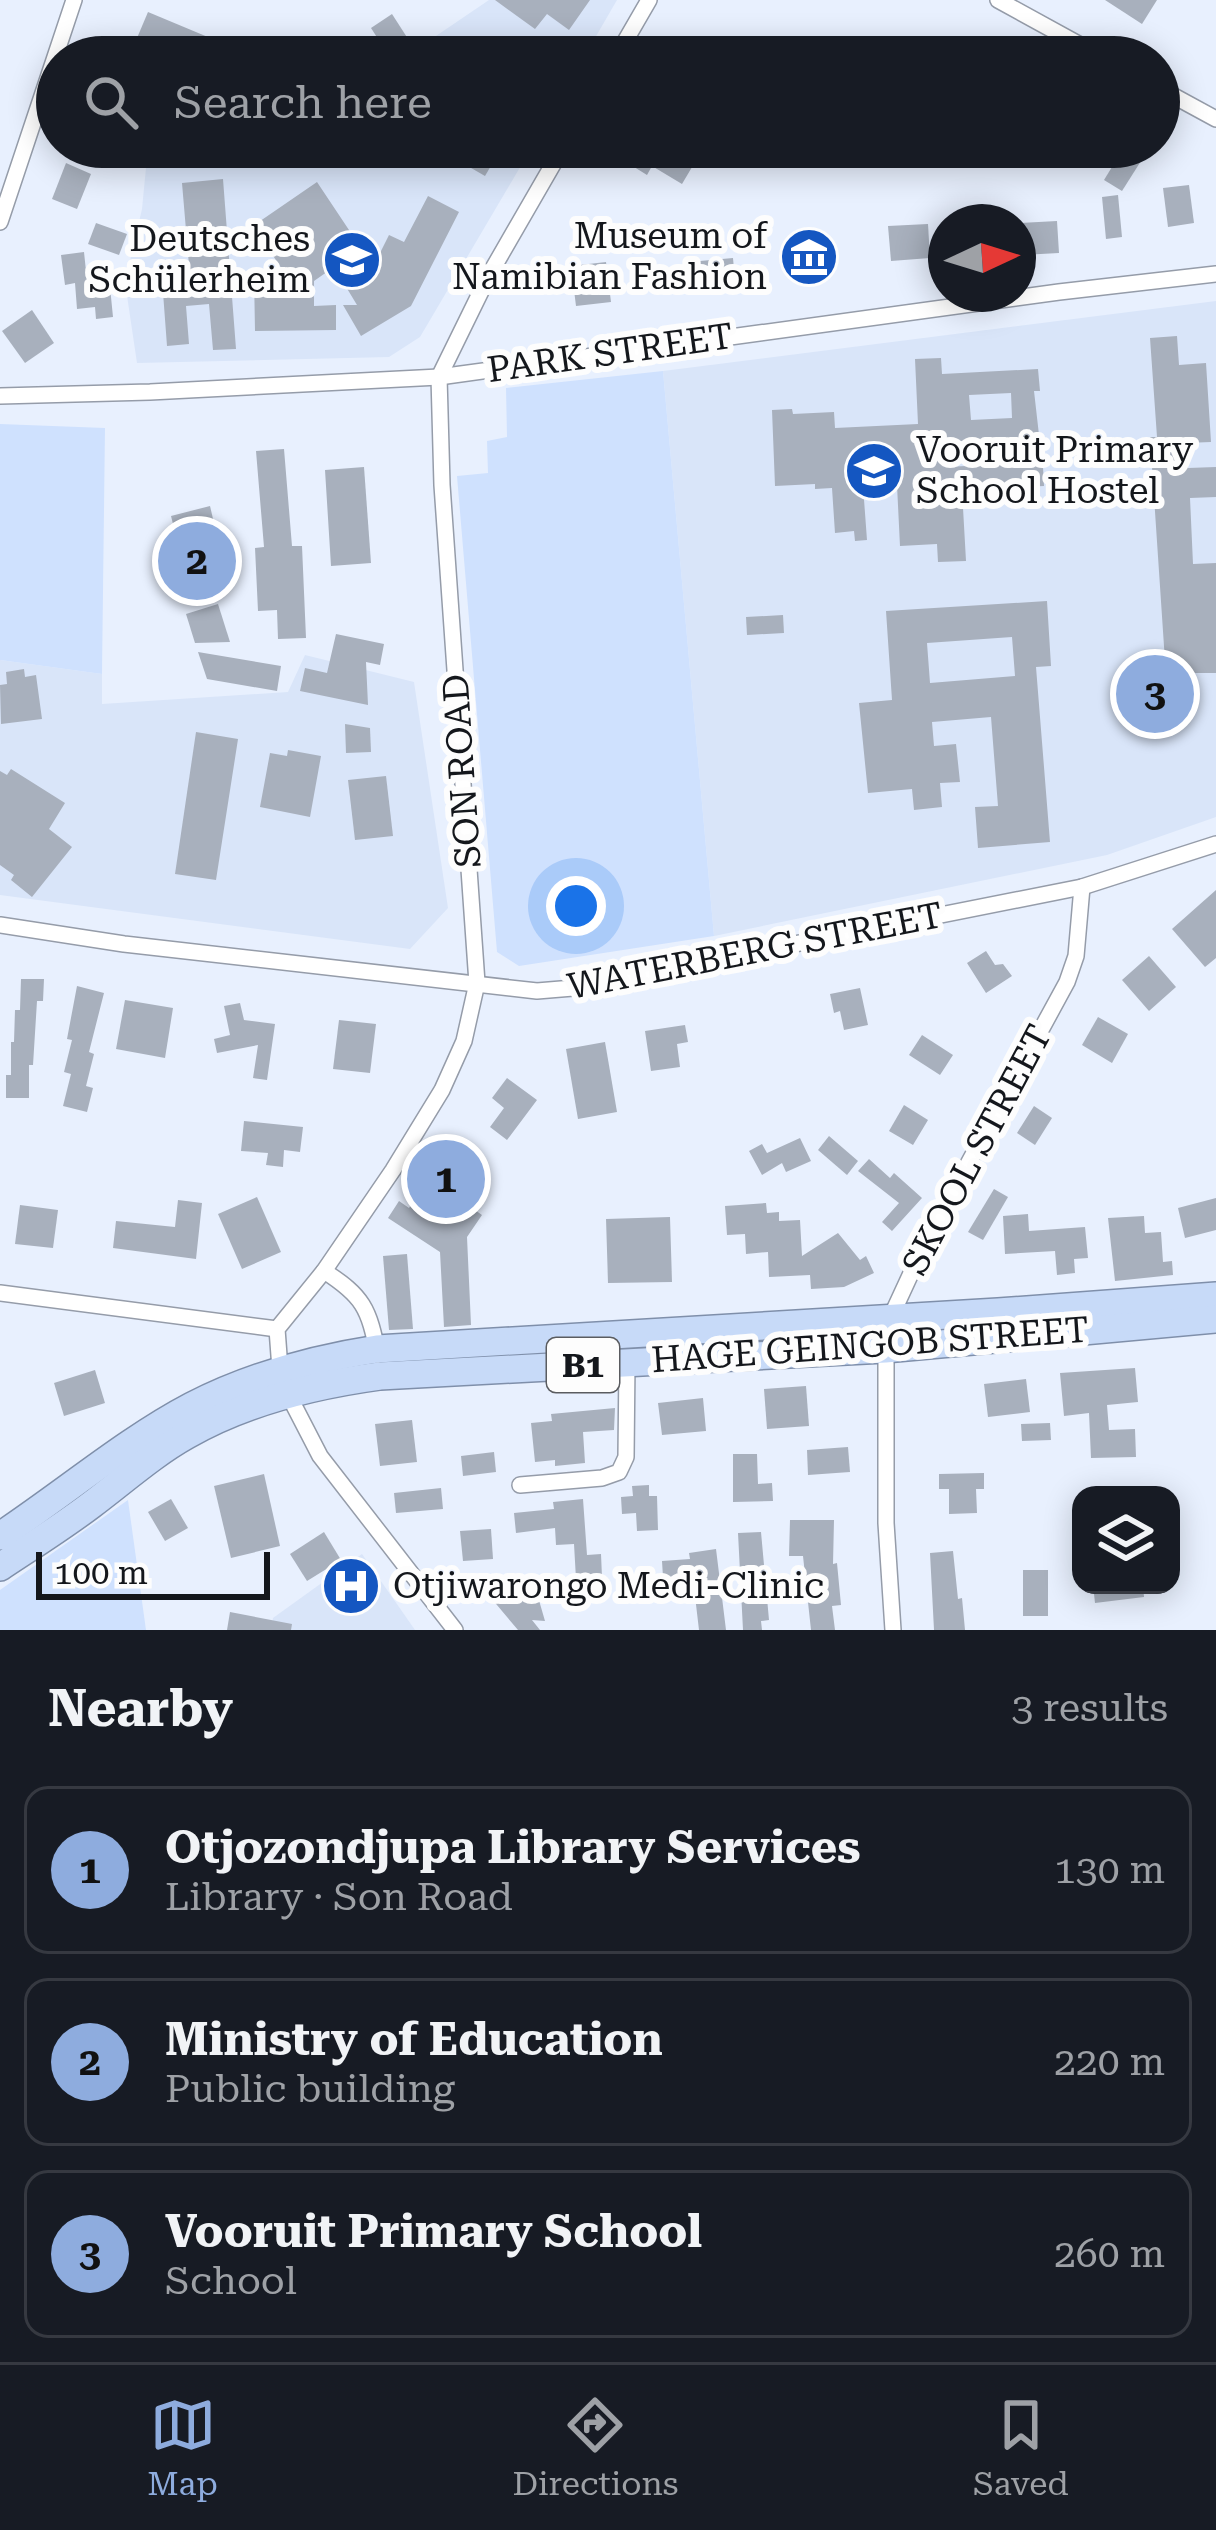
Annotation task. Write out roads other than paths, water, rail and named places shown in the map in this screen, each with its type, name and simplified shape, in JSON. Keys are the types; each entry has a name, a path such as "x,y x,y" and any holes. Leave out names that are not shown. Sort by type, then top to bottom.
{"highway":[{"name":"HAGE GEINGOB STREET","path":"458,1358 627,1362 885,1349 999,1325 1216,1296"},
{"name":"HAGE GEINGOB STREET","path":"0,1536 162,1424 223,1391 378,1362 890,1318 999,1325 1216,1319"},
{"name":"HAGE GEINGOB STREET","path":"0,1568 189,1433 284,1382"}],"street":[{"path":"62,36 74,0"},
{"path":"628,36 649,0"},
{"path":"998,0 1064,36"},
{"path":"1180,99 1216,119"},
{"path":"0,222 36,114"},
{"name":"SON ROAD","path":"277,1328 393,1170 442,1090 464,1041 477,983 442,484 439,377 488,277 551,168"},
{"name":"PARK STREET","path":"0,396 439,377 1216,274"},
{"name":"WATERBERG STREET","path":"0,926 537,992 1082,887 1216,844"},
{"name":"SKOOL STREET","path":"893,1630 886,1522 885,1349 890,1318 925,1243 1067,982 1076,956 1082,887"},
{"path":"324,1270 352,1289 364,1304 378,1362"},
{"path":"0,1293 277,1328 284,1382 320,1456 455,1630"},
{"path":"520,1485 602,1478 619,1472 626,1456 627,1362"}],"place":[{"name":"Museum of Namibian Fashion","path":"809,257"},
{"name":"Deutsches Schülerheim","path":"352,260"},
{"name":"Vooruit Primary School Hostel","path":"874,471"},
{"name":"Ministry of Education","path":"197,561"},
{"name":"Vooruit Primary School","path":"1155,694"},
{"name":"Otjozondjupa Library Services","path":"446,1179"},
{"name":"Otjiwarongo Medi-Clinic","path":"351,1586"}]}
